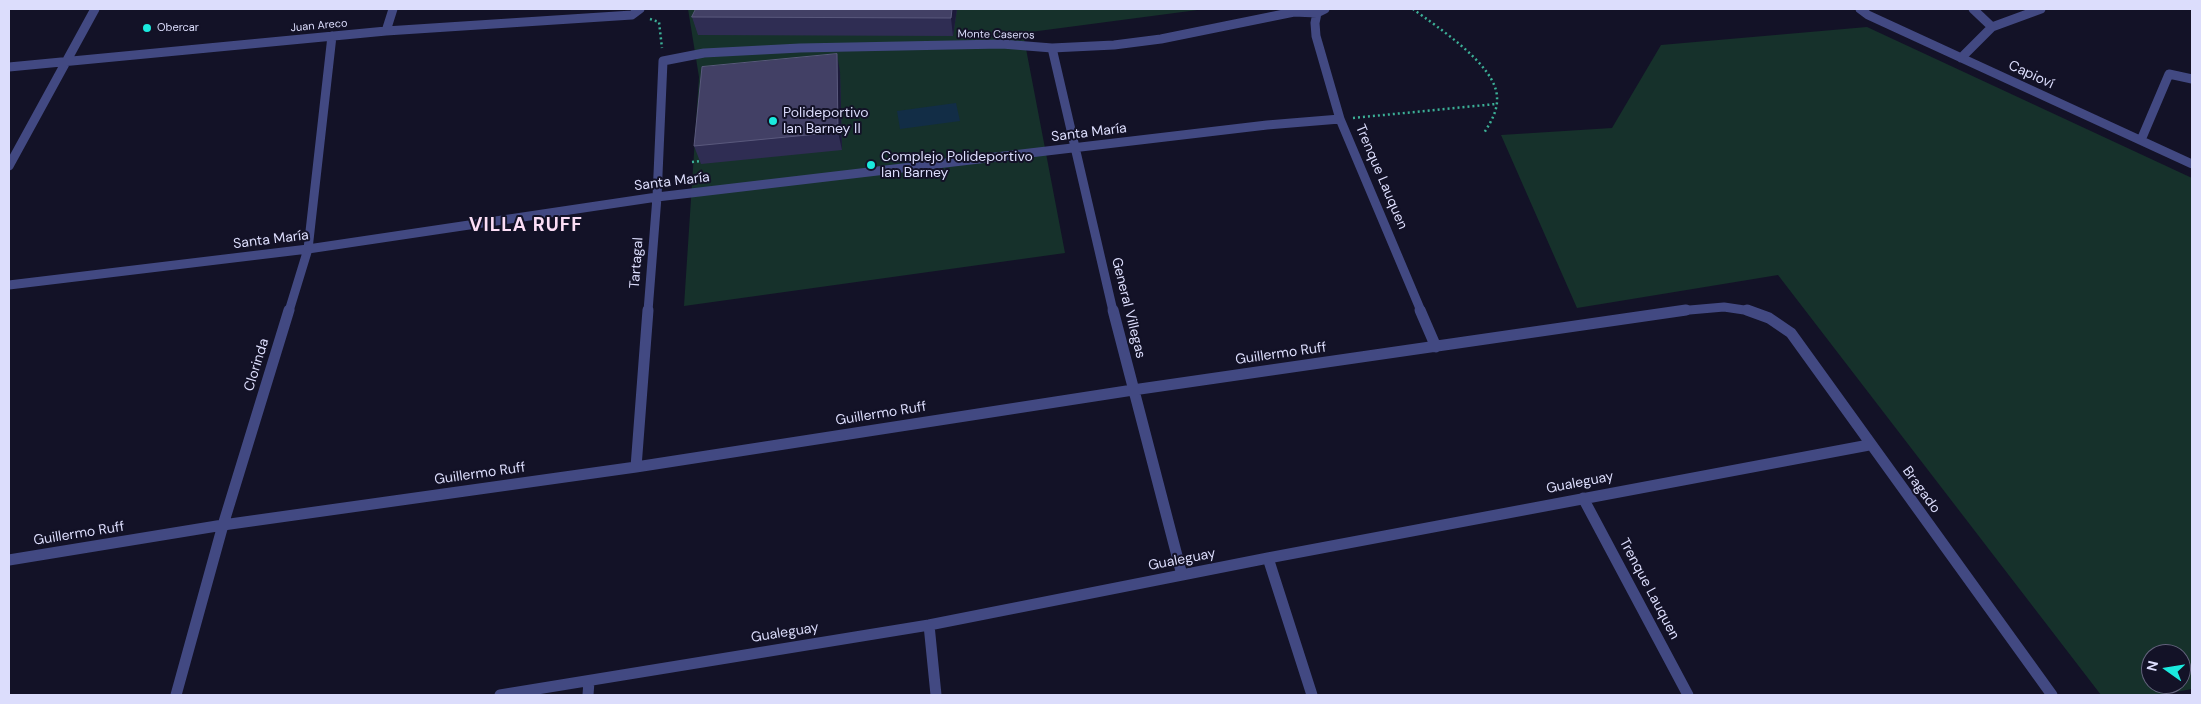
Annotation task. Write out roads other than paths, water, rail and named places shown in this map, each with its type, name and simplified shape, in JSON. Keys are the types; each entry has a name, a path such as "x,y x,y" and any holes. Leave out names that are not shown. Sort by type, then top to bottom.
{"street":[{"path":"9,166 64,62 95,9"},
{"path":"386,31 393,9"},
{"name":"Juan Areco","path":"9,66 386,31 632,15 640,9"},
{"name":"Capioví","path":"1860,9 1868,15 2192,164"},
{"path":"1973,9 1992,27"},
{"path":"1961,58 1992,27 2041,9"},
{"name":"Monte Caseros","path":"664,61 704,54 800,48 1002,44 1052,48 1114,45 1161,39 1247,20 1294,12 1321,11"},
{"name":"Trenque Lauquen","path":"1321,11 1315,23 1316,36 1340,120 1436,347"},
{"name":"Clorinda","path":"176,695 224,526 308,249 332,36"},
{"name":"General Villegas","path":"1052,48 1074,148 1133,390 1182,575"},
{"name":"Tartagal","path":"636,467 657,197 664,61"},
{"path":"2141,140 2169,74 2192,79"},
{"name":"Santa María","path":"9,285 308,249 657,197 1268,124 1340,120"},
{"name":"Guillermo Ruff","path":"9,560 224,526 636,467 1133,390 1697,308 1727,306 1758,311"},
{"name":"Bragado","path":"1758,311 1775,320 1791,333 2052,695"},
{"name":"Gualeguay","path":"500,695 929,625 1268,558 1870,445"},
{"name":"Trenque Lauquen","path":"1583,498 1688,695"},
{"path":"1268,558 1312,695"},
{"path":"929,625 936,695"},
{"path":"588,695 589,680"}],"water":[{"path":"956,103 960,121 900,129 897,111"}],"place":[{"name":"Obercar","path":"147,28"},
{"name":"Polideportivo Ian Barney II","path":"773,121"},
{"name":"Complejo Polideportivo Ian Barney","path":"871,165"}],"district":[{"name":"VILLA RUFF","path":"526,226"}]}
